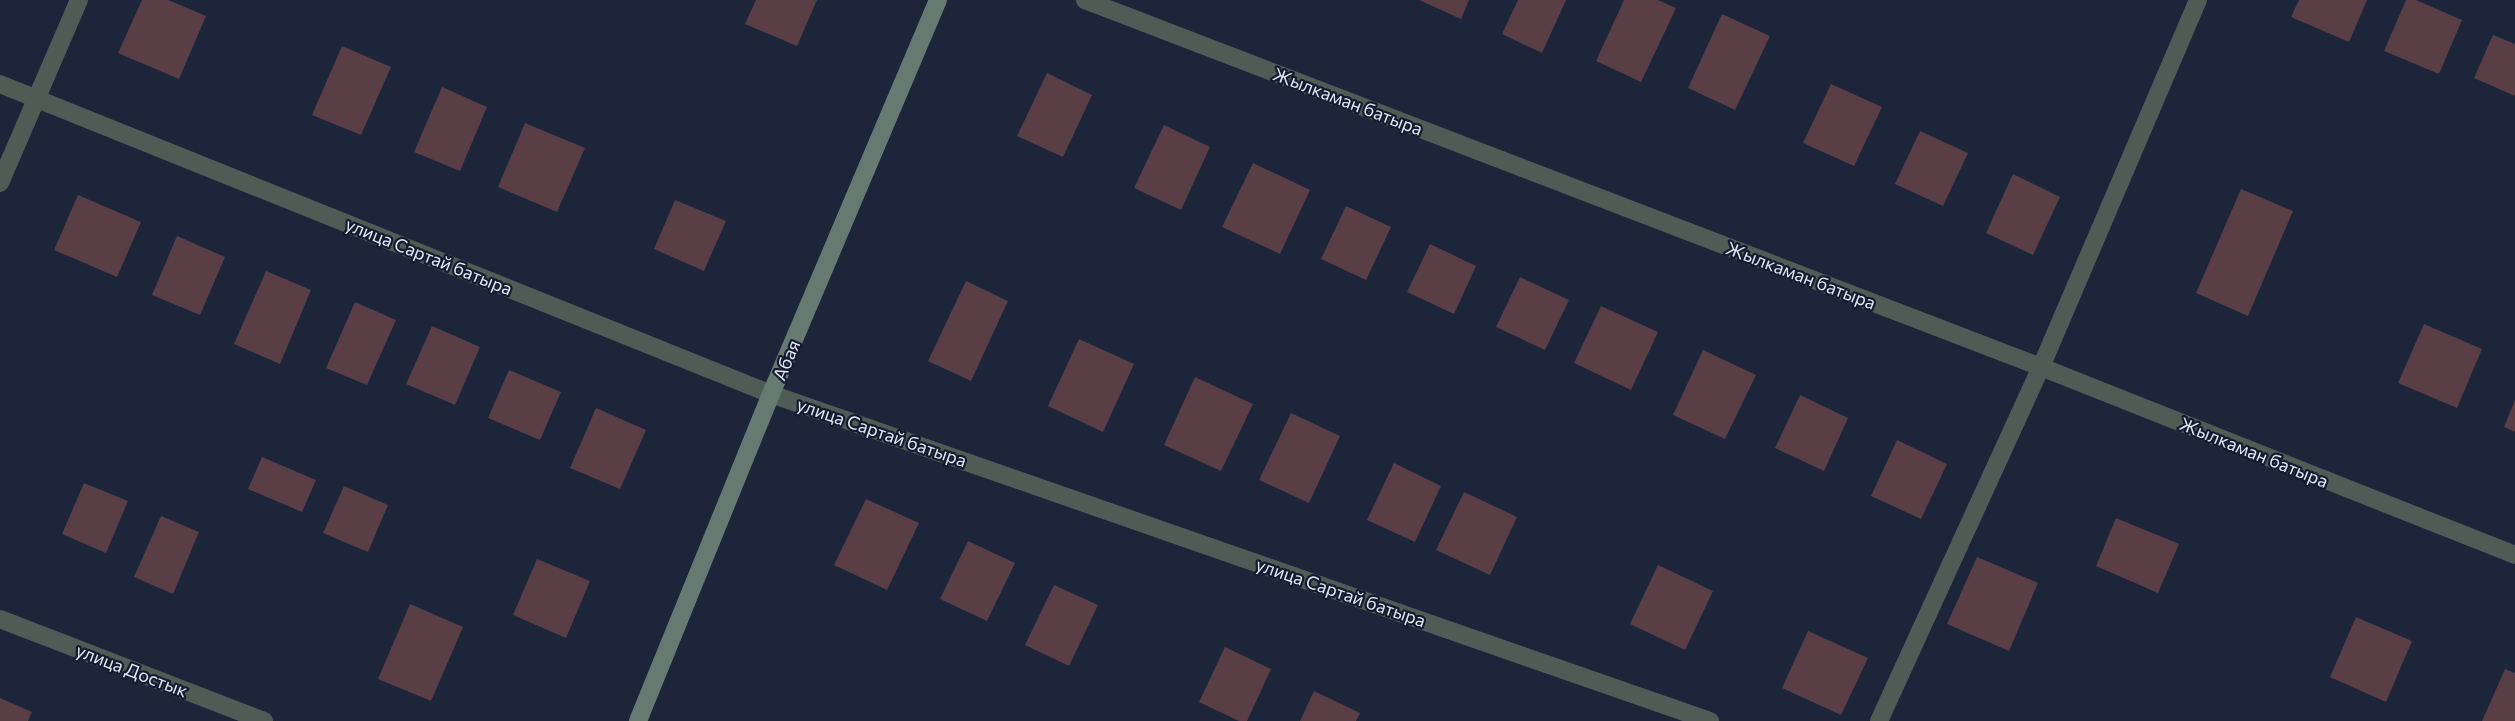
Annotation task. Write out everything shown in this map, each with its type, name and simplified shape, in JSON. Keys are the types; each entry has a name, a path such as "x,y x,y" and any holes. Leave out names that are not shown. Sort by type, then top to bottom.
{"street":[{"path":"0,183 79,0"},
{"name":"Абая","path":"638,721 771,394 938,0"},
{"name":"Жылкаман батыра","path":"1085,0 2041,367 2515,555"},
{"path":"1878,721 2041,367 2198,0"},
{"name":"улица Сартай батыра","path":"0,84 771,394 1710,721"},
{"name":"улица Достык","path":"0,619 264,721"}],"building":[{"path":"142,0 168,0 206,16 179,79 118,53"},
{"path":"756,0 817,0 797,46 745,24"},
{"path":"1419,0 1469,0 1461,19"},
{"path":"1518,0 1566,0 1542,53 1502,34"},
{"path":"1624,0 1658,0 1676,8 1641,82 1596,61"},
{"path":"2299,0 2367,0 2349,42 2291,17"},
{"path":"2406,0 2416,0 2462,20 2439,74 2384,51"},
{"path":"1722,14 1770,36 1735,110 1688,88"},
{"path":"2493,35 2515,44 2515,96 2474,78"},
{"path":"342,46 391,67 361,135 312,115"},
{"path":"1047,73 1092,95 1063,157 1017,136"},
{"path":"1831,84 1882,107 1854,166 1803,143"},
{"path":"442,87 487,107 460,171 414,152"},
{"path":"525,123 585,148 557,212 498,187"},
{"path":"1164,125 1210,147 1181,210 1134,188"},
{"path":"1920,131 1968,153 1943,206 1895,184"},
{"path":"1253,163 1310,190 1280,254 1222,227"},
{"path":"2013,174 2060,197 2033,255 1986,233"},
{"path":"2241,189 2293,211 2248,316 2196,293"},
{"path":"78,195 141,222 117,277 54,250"},
{"path":"675,200 726,221 704,271 654,249"},
{"path":"1346,206 1391,227 1366,280 1321,259"},
{"path":"177,236 225,257 200,315 152,295"},
{"path":"1430,244 1476,266 1454,314 1407,292"},
{"path":"266,271 311,290 280,364 234,344"},
{"path":"1520,277 1569,300 1545,350 1496,327"},
{"path":"966,281 1008,301 971,381 928,361"},
{"path":"355,302 396,320 367,385 326,368"},
{"path":"1601,306 1658,332 1631,390 1574,363"},
{"path":"2424,324 2482,349 2457,408 2398,383"},
{"path":"432,326 480,347 455,405 406,384"},
{"path":"1079,339 1134,364 1103,432 1048,406"},
{"path":"1703,350 1756,375 1725,439 1673,415"},
{"path":"509,370 561,392 540,440 488,418"},
{"path":"1195,377 1253,404 1221,471 1164,445"},
{"path":"1800,395 1848,418 1824,471 1775,448"},
{"path":"2515,400 2515,432 2504,427"},
{"path":"596,408 646,430 620,489 570,468"},
{"path":"1291,413 1340,436 1309,503 1259,480"},
{"path":"1897,440 1947,464 1921,519 1871,496"},
{"path":"262,457 316,480 302,512 248,489"},
{"path":"1394,463 1441,486 1415,542 1367,520"},
{"path":"84,483 128,501 106,553 62,534"},
{"path":"344,486 388,505 368,552 323,533"},
{"path":"1464,492 1517,517 1490,575 1436,550"},
{"path":"866,499 919,523 887,590 834,565"},
{"path":"161,516 199,532 173,594 134,577"},
{"path":"2116,518 2179,544 2158,593 2096,566"},
{"path":"968,541 1015,563 987,621 940,599"},
{"path":"1977,557 2038,583 2009,651 1947,624"},
{"path":"537,559 590,581 566,638 513,615"},
{"path":"1658,565 1713,591 1685,650 1630,624"},
{"path":"1054,585 1098,605 1069,666 1025,645"},
{"path":"410,604 463,627 431,701 378,679"},
{"path":"2356,617 2412,641 2386,702 2330,677"},
{"path":"1808,631 1868,658 1841,715 1782,688"},
{"path":"1225,647 1271,669 1247,721 1239,721 1199,702"},
{"path":"2505,669 2515,673 2515,721 2482,721"},
{"path":"1314,691 1360,713 1356,721 1300,721"},
{"path":"0,698 32,712 28,721 0,721"}]}
